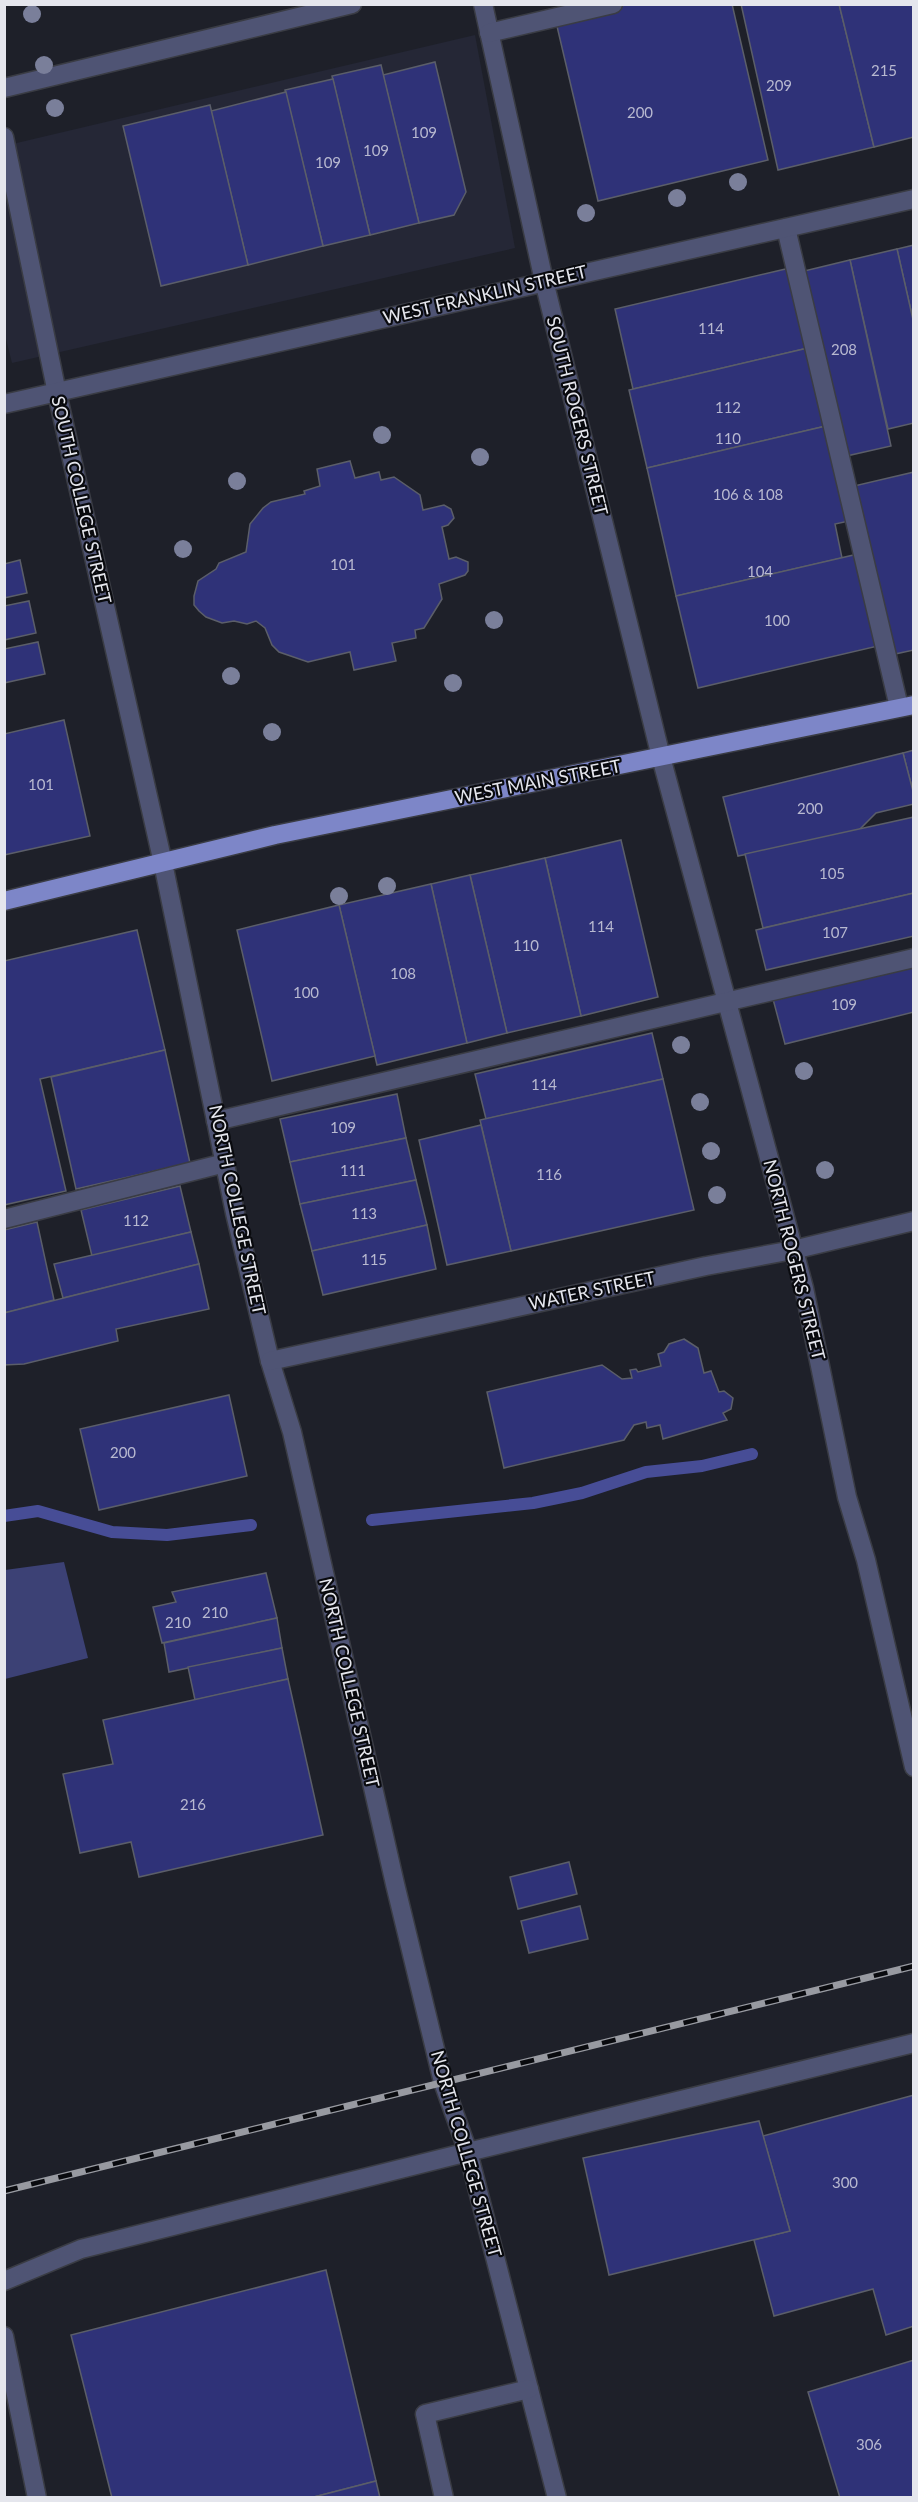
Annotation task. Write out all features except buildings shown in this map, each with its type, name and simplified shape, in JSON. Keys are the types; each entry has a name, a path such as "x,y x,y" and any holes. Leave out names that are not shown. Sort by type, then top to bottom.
{"main road":[{"name":"WEST MAIN STREET","path":"4,901 274,835 907,706"}],"street":[{"path":"4,88 352,4"},
{"name":"SOUTH ROGERS STREET","path":"483,4 544,281 662,757"},
{"path":"489,33 613,4"},
{"name":"SOUTH COLLEGE STREET","path":"4,137 57,393 162,862"},
{"name":"WEST FRANKLIN STREET","path":"4,404 914,199"},
{"path":"786,228 907,706"},
{"name":"NORTH ROGERS STREET","path":"662,757 804,1288 847,1497 908,1716 914,1767"},
{"name":"NORTH COLLEGE STREET","path":"162,862 225,1163 270,1360 291,1432 395,1884 443,2082 468,2151 557,2498"},
{"path":"216,1121 914,958"},
{"path":"4,1220 225,1163"},
{"name":"WATER STREET","path":"270,1360 695,1268 793,1251 914,1221"},
{"path":"4,2281 81,2249 468,2151 914,2043"},
{"path":"4,2336 37,2498"},
{"path":"444,2498 424,2414 529,2388"}],"shaded area":[{"path":"475,35 515,248 12,363 4,331 4,146"},
{"path":"64,1562 88,1658 5,1679 5,1570"}],"waterway":[{"path":"372,1520 533,1503 582,1493 646,1472 702,1466 752,1454"},
{"path":"4,1516 38,1511 112,1532 167,1535 251,1525"}],"railway":[{"path":"4,2191 914,1966"}]}
